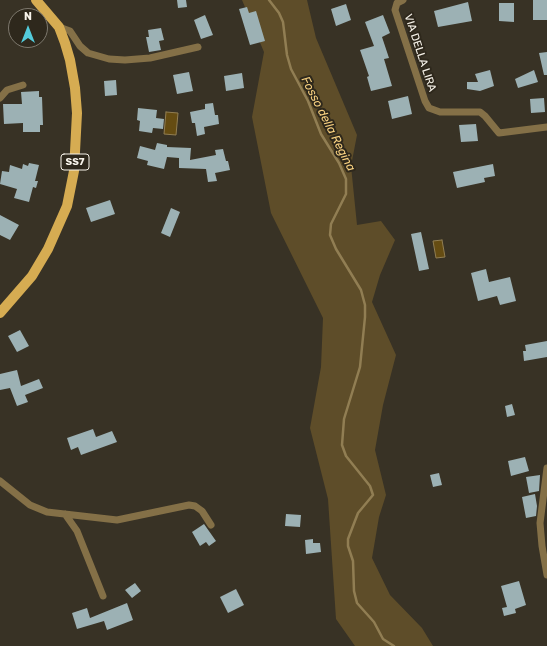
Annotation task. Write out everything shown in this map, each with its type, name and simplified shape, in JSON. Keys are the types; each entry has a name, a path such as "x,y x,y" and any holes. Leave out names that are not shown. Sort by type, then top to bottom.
{"main road":[{"name":"SS7","path":"0,313 32,276 48,249 62,219 72,182 77,140 76,103 67,48 59,27 36,0"}],"street":[{"name":"VIA DELLA LIRA","path":"403,0 397,3 395,10 425,101 429,108 440,112 480,112 499,133 547,126"},
{"path":"59,27 70,31 80,46 88,54 109,59 150,58 198,47"},
{"path":"0,98 7,90 23,85"},
{"path":"547,468 540,523 547,575"},
{"path":"0,481 32,506 43,511 116,520 189,505 195,506 202,510 211,525"},
{"path":"65,514 77,531 103,596"}],"shaded area":[{"path":"242,0 307,0 316,38 357,135 351,166 357,225 381,221 395,240 380,275 372,302 396,355 383,405 375,450 386,495 379,517 372,558 390,595 422,628 433,646 355,646 336,619 328,499 310,428 321,367 323,318 271,213 252,117 264,52"},
{"path":"166,112 178,113 176,135 164,134"},
{"path":"442,240 445,257 436,258 433,241"}],"building":[{"path":"177,0 186,0 187,7 178,8"},
{"path":"533,0 547,0 547,20 533,20"},
{"path":"468,2 472,21 438,27 434,11"},
{"path":"499,3 514,3 514,22 499,21"},
{"path":"346,4 351,20 336,26 331,9"},
{"path":"247,7 249,13 256,11 265,41 250,45 239,9"},
{"path":"205,15 213,35 201,39 194,20"},
{"path":"383,15 390,33 382,37 389,58 384,59 392,86 371,91 367,77 369,76 360,50 374,46 365,22"},
{"path":"161,28 164,40 159,41 161,50 149,52 146,37 149,37 148,30"},
{"path":"547,52 547,75 544,75 539,53"},
{"path":"490,70 494,86 480,91 467,89 467,82 478,82 475,74"},
{"path":"534,70 538,82 518,88 515,79"},
{"path":"189,72 193,91 177,94 173,75"},
{"path":"242,73 244,88 226,91 224,76"},
{"path":"116,80 117,95 105,96 104,81"},
{"path":"39,91 39,97 42,97 43,125 40,125 40,132 23,132 23,123 4,124 3,104 22,104 21,92"},
{"path":"408,96 412,114 392,119 388,101"},
{"path":"544,98 545,112 531,113 530,99"},
{"path":"213,103 215,115 218,115 219,124 204,127 205,134 197,136 195,123 192,123 190,112 205,109 205,104"},
{"path":"138,108 157,110 156,118 164,119 163,129 153,128 152,133 139,131 140,121 137,120"},
{"path":"476,124 478,141 461,142 459,125"},
{"path":"157,143 167,145 167,147 191,148 190,160 216,155 215,150 223,149 230,170 215,173 217,181 208,182 206,169 179,168 179,158 167,157 164,169 147,165 148,161 137,158 140,146 155,150"},
{"path":"29,163 39,165 35,181 38,181 36,188 33,187 29,202 14,198 17,189 0,184 2,171 9,172 10,165 22,169 23,164 28,166"},
{"path":"493,164 495,176 484,178 485,182 457,188 453,172"},
{"path":"110,200 115,214 91,222 86,208"},
{"path":"171,208 180,212 170,237 161,233"},
{"path":"0,215 19,225 10,240 0,235"},
{"path":"421,232 429,269 419,271 411,234"},
{"path":"486,269 489,282 510,277 516,301 500,305 497,296 478,301 471,273"},
{"path":"20,330 29,346 17,352 8,336"},
{"path":"547,341 547,357 524,361 523,351 526,351 525,345"},
{"path":"17,370 21,386 39,379 43,388 25,395 28,402 17,406 10,388 0,390 0,374"},
{"path":"512,404 515,415 507,417 505,406"},
{"path":"93,429 96,437 112,431 117,442 81,455 78,447 71,450 67,438"},
{"path":"525,457 529,471 511,476 508,461"},
{"path":"439,473 442,485 433,487 430,475"},
{"path":"540,475 539,491 529,493 526,477"},
{"path":"535,494 537,506 536,516 526,518 522,497"},
{"path":"286,514 301,515 300,527 285,526"},
{"path":"204,524 216,541 209,546 206,542 200,546 192,532"},
{"path":"313,539 313,543 320,543 321,552 306,554 305,540"},
{"path":"519,581 526,605 515,609 516,613 504,616 502,608 507,607 501,586"},
{"path":"135,583 141,591 132,598 125,590"},
{"path":"236,589 244,605 228,613 220,597"},
{"path":"127,603 133,620 107,630 104,621 77,629 72,613 87,608 90,618"}],"waterway":[{"name":"Fosso della Regina","path":"269,0 279,13 283,22 287,55 291,69 308,101 321,134 339,163 346,179 346,194 331,224 330,235 336,249 361,290 365,305 365,317 360,367 344,419 342,445 346,456 370,486 373,495 358,513 348,539 348,546 353,561 354,591 357,603 374,622 383,639 394,646"}]}
